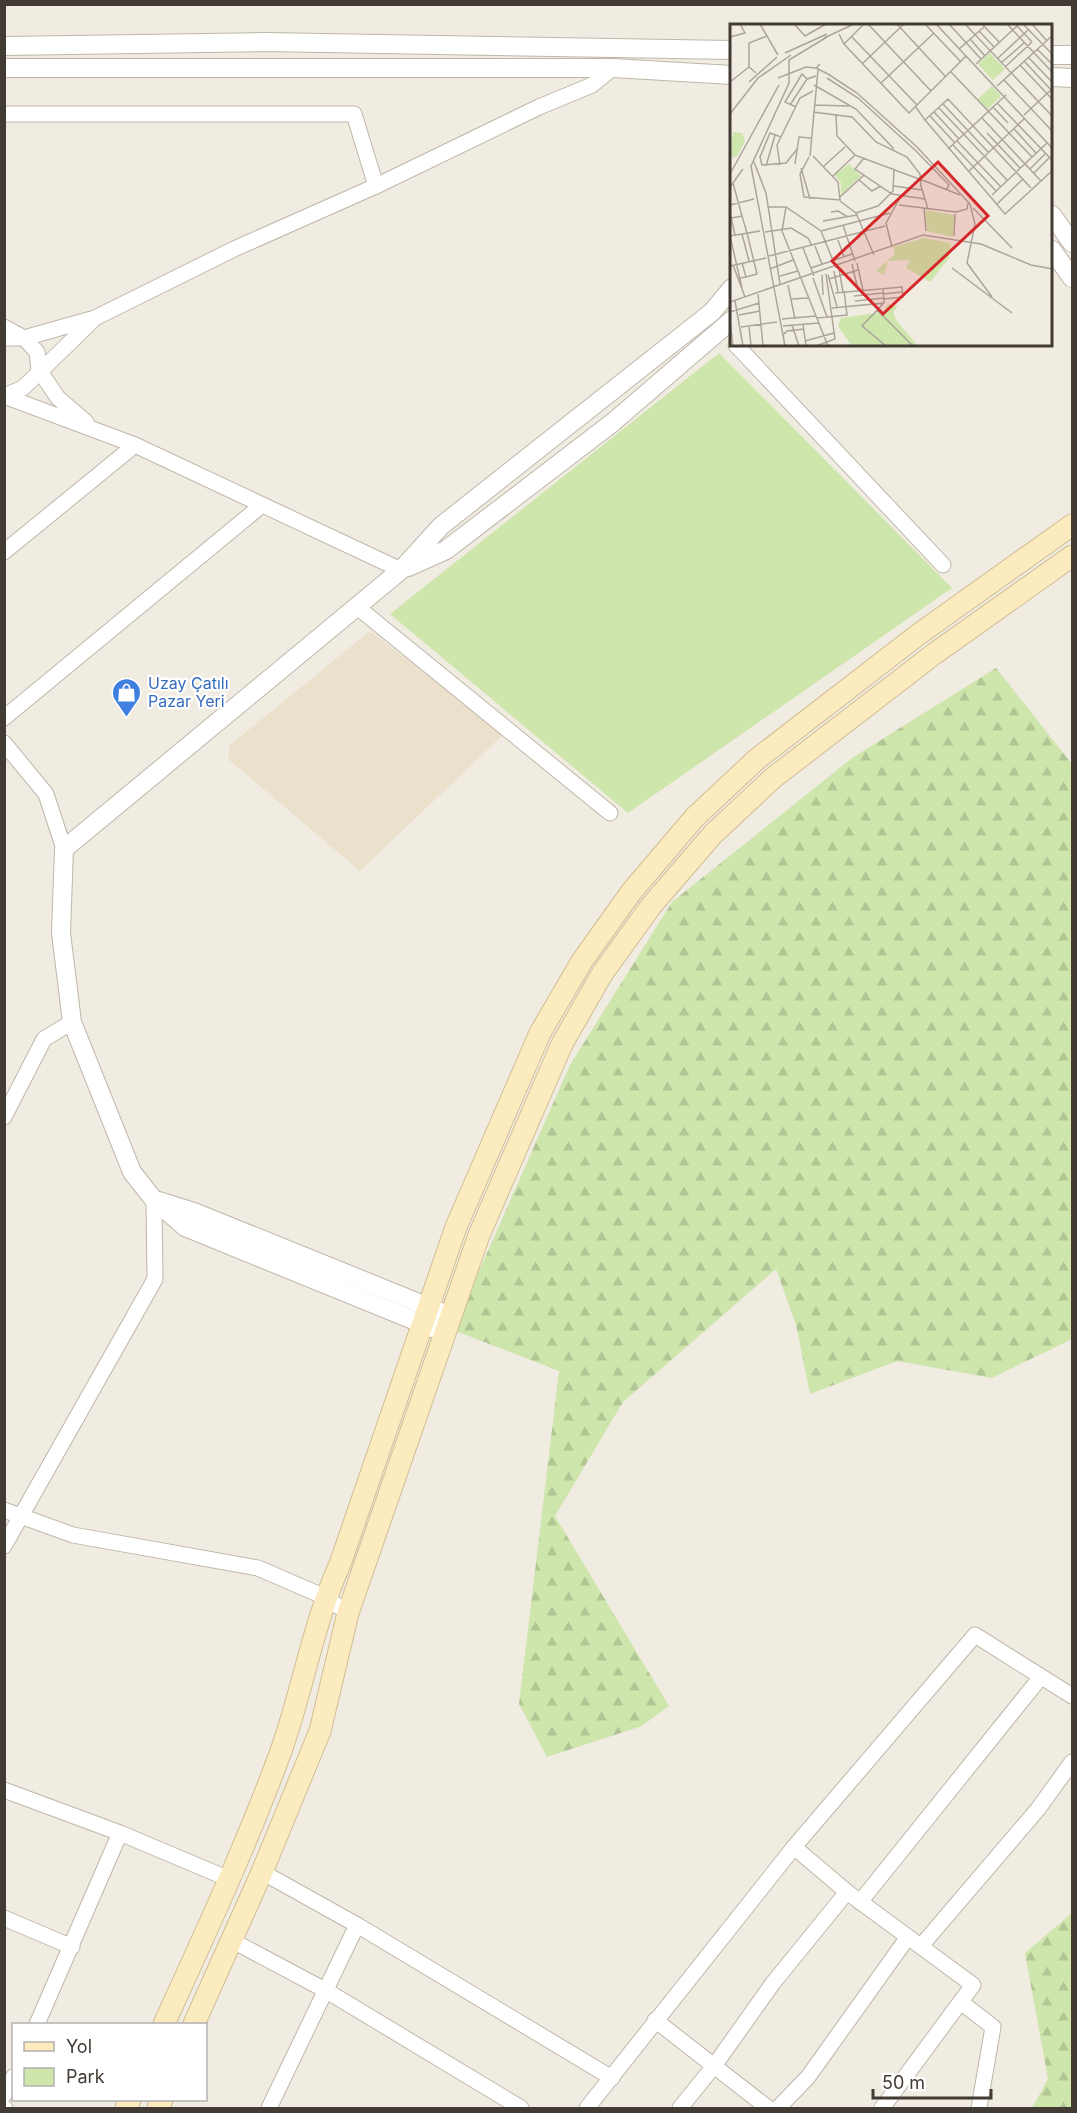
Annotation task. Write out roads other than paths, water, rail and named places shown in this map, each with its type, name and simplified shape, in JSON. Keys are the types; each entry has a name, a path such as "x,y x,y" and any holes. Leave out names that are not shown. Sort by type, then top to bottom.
{"main road":[{"path":"165,2023 229,1880 282,1749 325,1597 340,1564 456,1227 540,1033 582,961 632,891 695,817 757,759 919,634 1072,525"},
{"path":"195,2023 262,1872 320,1731 348,1613 479,1235 562,1044 602,974 651,906 713,834 773,778 934,654 1072,556"}],"street":[{"path":"4,46 264,42 730,50"},
{"path":"1053,55 1072,55"},
{"path":"4,68 613,68 728,76"},
{"path":"4,339 24,338 95,318 234,249 376,186 539,107 592,85 613,68"},
{"path":"1053,77 1072,78"},
{"path":"4,114 354,114 376,186"},
{"path":"1053,216 1072,243"},
{"path":"1053,251 1072,278"},
{"path":"64,849 401,570 441,526 712,312 730,290"},
{"path":"4,396 23,388 95,318"},
{"path":"4,327 24,338 37,352 39,370 58,398 93,428"},
{"path":"4,396 135,445 401,570 446,550 729,330"},
{"path":"737,346 943,565"},
{"path":"4,552 135,445"},
{"path":"4,718 262,505"},
{"path":"356,606 610,813"},
{"path":"4,743 46,794 64,849 61,933 72,1022 132,1172 154,1200 194,1212 448,1324"},
{"path":"4,1117 44,1039 72,1022"},
{"path":"4,1546 155,1279 154,1200"},
{"path":"4,1510 73,1535 258,1568 325,1597 348,1613"},
{"path":"587,2109 655,2020 794,1847 975,1635 1072,1696"},
{"path":"860,1902 1040,1678"},
{"path":"921,1946 1038,1809 1072,1762"},
{"path":"4,1790 120,1833 229,1880"},
{"path":"38,2023 120,1833"},
{"path":"794,1847 847,1892 973,1985 882,2109"},
{"path":"262,1872 357,1925 612,2078"},
{"path":"680,2109 714,2066 773,1983 847,1892"},
{"path":"4,1918 72,1947"},
{"path":"269,2109 357,1925"},
{"path":"778,2109 808,2077 908,1937"},
{"path":"231,1940 325,1990 521,2109"},
{"path":"962,2003 993,2027 979,2109"},
{"path":"655,2020 768,2109"},
{"path":"4,2095 12,2080"}],"place":[{"name":"Uzay Çatılı Pazar Yeri","path":"127,718"}]}
